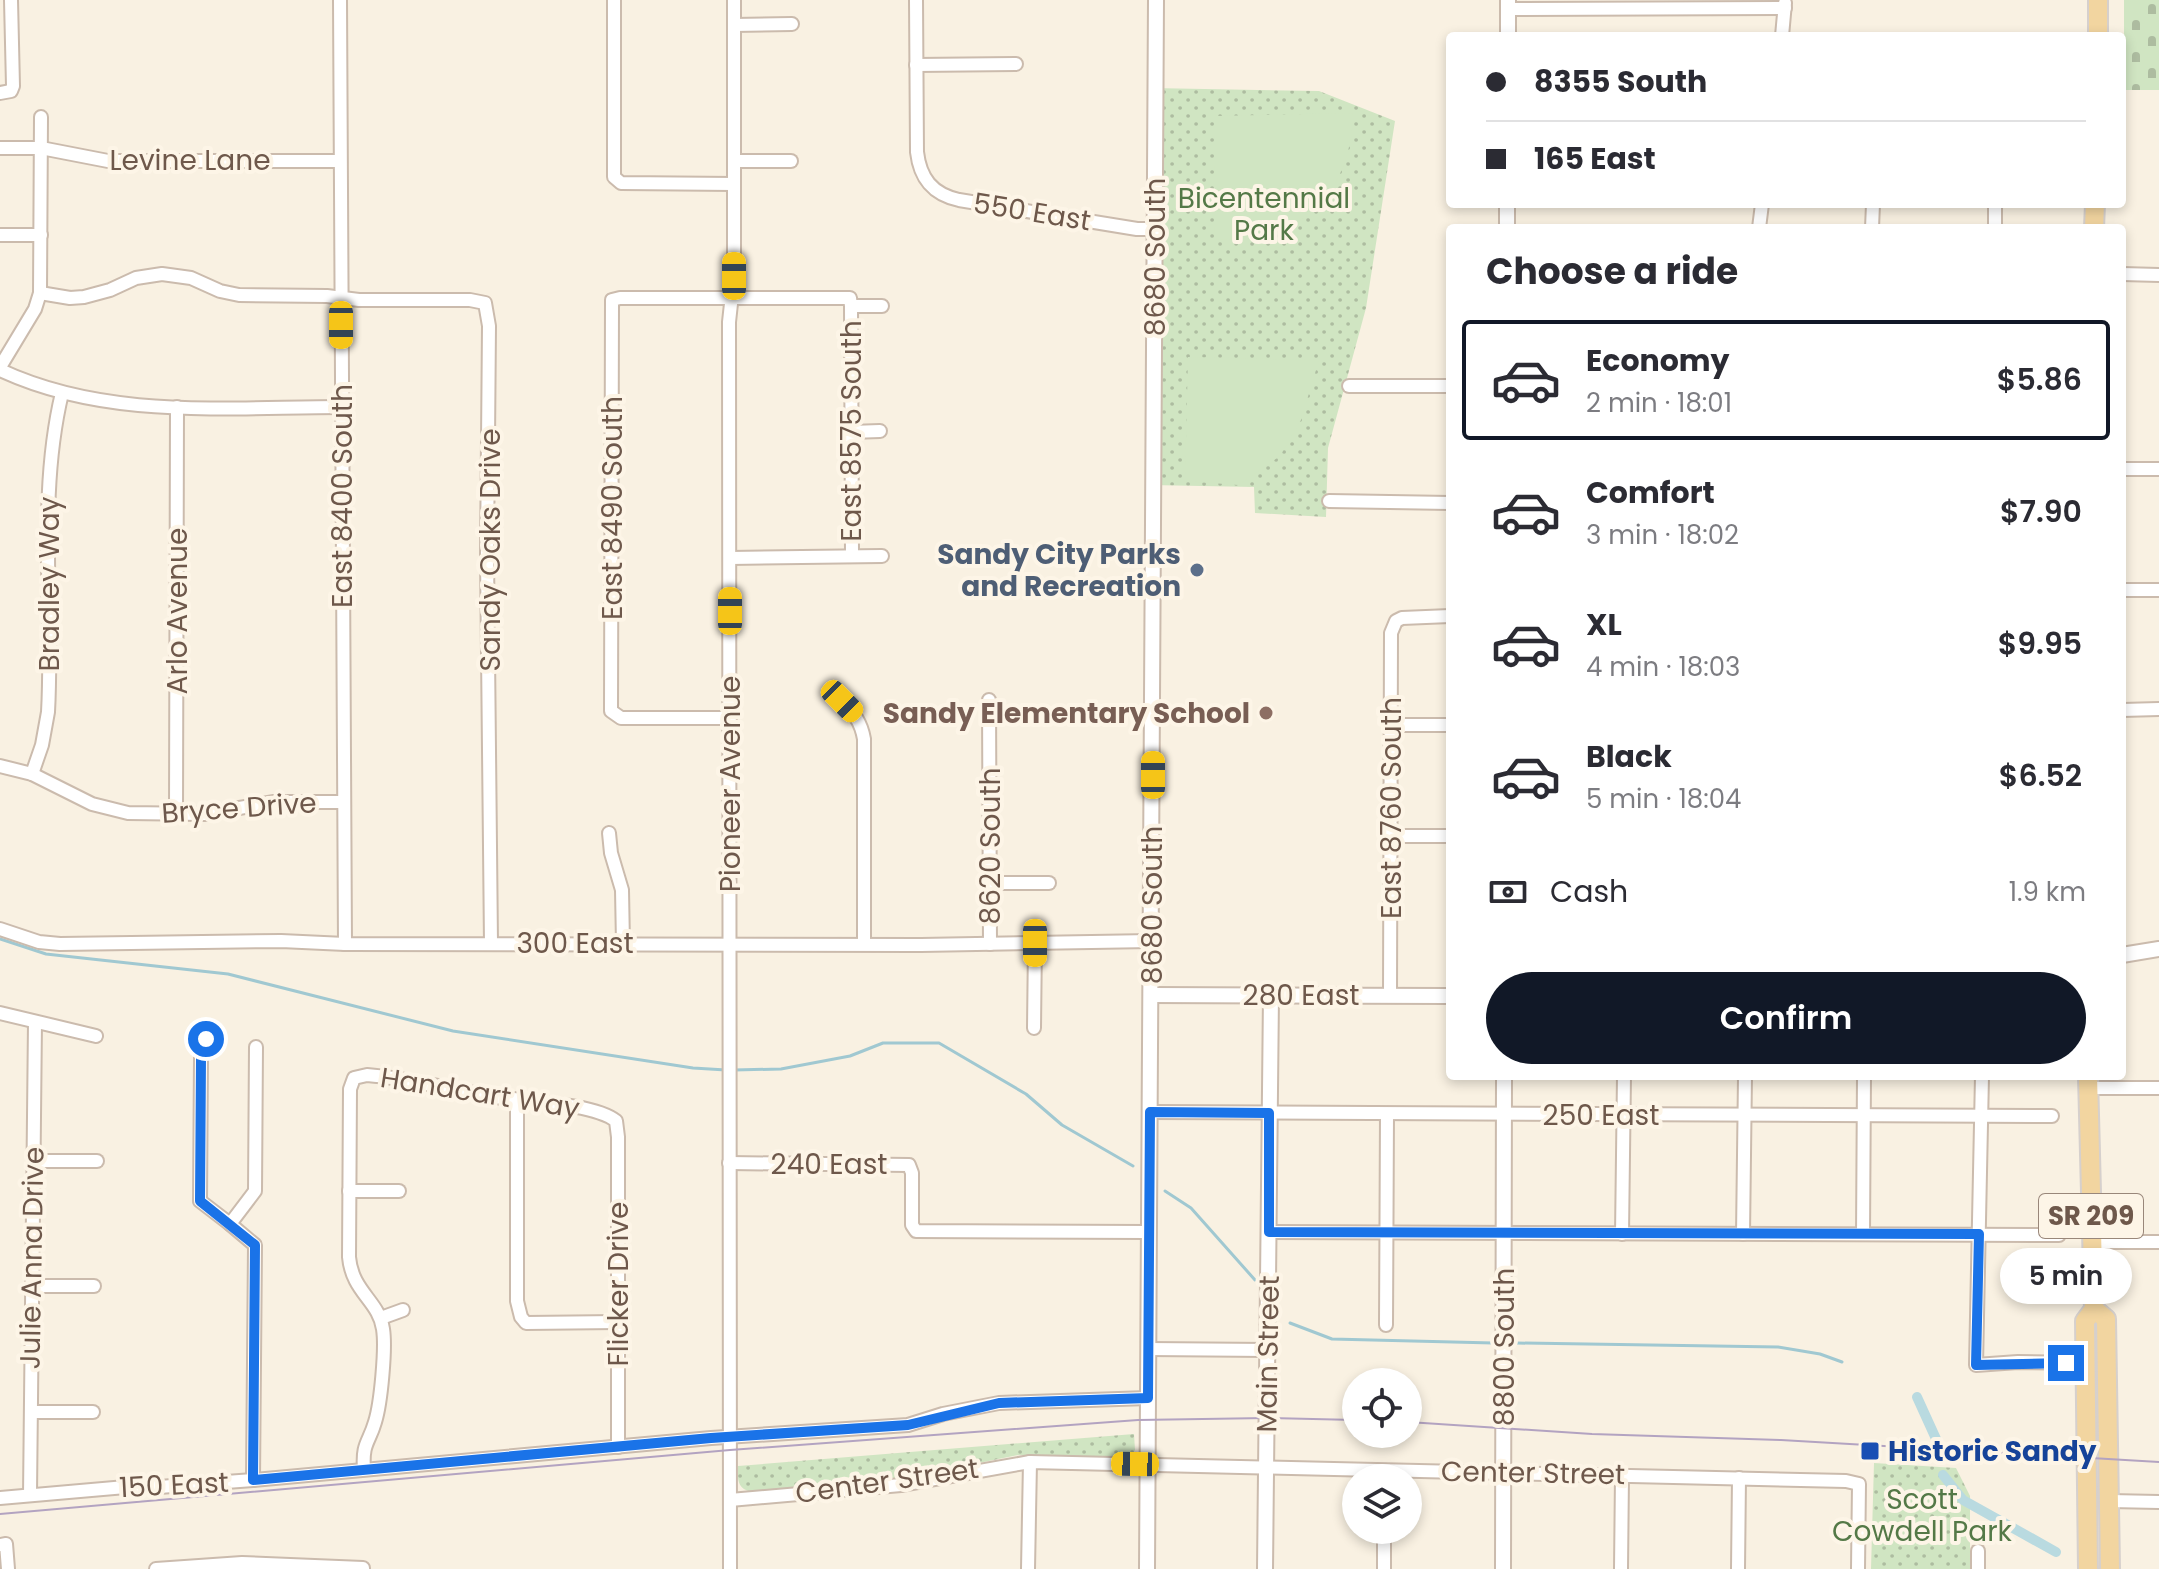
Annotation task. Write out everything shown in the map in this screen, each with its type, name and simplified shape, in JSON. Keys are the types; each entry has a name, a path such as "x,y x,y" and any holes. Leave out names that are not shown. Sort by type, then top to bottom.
{"main road":[{"path":"2098,0 2098,32"},
{"name":"SR 209","path":"2088,1082 2094,1309 2085,1321 2088,1561"},
{"name":"SR 209","path":"2094,1309 2106,1319 2110,1569"},
{"path":"2088,1561 2102,1511 2110,1501"}],"street":[{"path":"0,93 11,91 13,86 11,0"},
{"name":"East 8400 South","path":"340,0 345,944"},
{"path":"614,0 614,177 617,181 630,184 734,184"},
{"name":"Pioneer Avenue","path":"730,1569 729,322 734,184 734,0"},
{"path":"916,0 916,65 1016,64"},
{"name":"8680 South","path":"1147,1569 1156,0"},
{"path":"1508,32 1508,5 1785,4 1782,32"},
{"path":"734,25 792,24"},
{"name":"550 East","path":"916,65 917,152 920,171 932,187 948,197 1137,229 1155,229"},
{"path":"41,117 40,293 35,309 0,368 62,393 119,405 342,407"},
{"name":"Levine Lane","path":"0,148 41,148 108,161 340,161"},
{"path":"734,161 791,161"},
{"path":"0,235 41,235"},
{"path":"40,293 84,297 136,278 162,274 191,278 220,291 239,295 341,297"},
{"path":"2126,274 2159,275"},
{"name":"Sandy Oaks Drive","path":"341,297 359,300 470,300 485,303 488,310 491,943"},
{"path":"732,298 850,298 851,306 882,306"},
{"name":"East 8490 South","path":"730,718 621,718 611,711 612,300 732,298"},
{"name":"East 8575 South","path":"851,306 852,556"},
{"path":"1349,386 1446,386"},
{"name":"Bradley Way","path":"32,774 42,745 48,712 49,478 54,428 62,393"},
{"name":"Arlo Avenue","path":"176,814 177,407"},
{"path":"851,432 880,431"},
{"path":"2126,469 2159,469"},
{"path":"1329,501 1446,503"},
{"path":"730,558 882,556"},
{"path":"2126,590 2159,590"},
{"name":"East 8760 South","path":"1390,995 1391,633 1396,621 1409,616 1446,616"},
{"name":"8620 South","path":"989,700 990,944"},
{"path":"842,701 855,713 864,739 864,944"},
{"path":"2126,710 2159,709"},
{"path":"1391,725 1446,725"},
{"name":"Bryce Drive","path":"0,766 32,774 74,797 111,810 137,814 220,812 274,802 343,802"},
{"path":"609,833 611,853 622,890 623,944"},
{"path":"1391,836 1446,836"},
{"path":"990,883 1049,883"},
{"name":"300 East","path":"0,929 39,942 60,944 208,941 345,944 990,944 1152,941"},
{"path":"1034,1028 1035,943"},
{"path":"2126,954 2159,949"},
{"name":"280 East","path":"1151,995 1446,996"},
{"name":"Main Street","path":"1265,1569 1271,995"},
{"path":"0,1013 96,1036"},
{"name":"Julie Anna Drive","path":"30,1495 35,1022"},
{"path":"206,1039 201,1058 200,1201 255,1245 253,1480"},
{"path":"230,1224 255,1191 256,1047"},
{"name":"Handcart Way","path":"381,1318 359,1289 350,1269 350,1089 354,1078 373,1075 548,1103 603,1114 616,1121"},
{"name":"8800 South","path":"1503,1569 1504,1080"},
{"path":"1622,1234 1624,1080"},
{"path":"1743,1234 1745,1080"},
{"path":"1863,1234 1864,1080"},
{"path":"1982,1080 1976,1365 2087,1363"},
{"path":"2088,1082 2159,1088"},
{"path":"517,1100 517,1301 521,1317 526,1323 618,1322"},
{"name":"250 East","path":"1150,1112 2052,1116"},
{"path":"1386,1325 1387,1114"},
{"name":"Flicker Drive","path":"616,1121 618,1447"},
{"path":"33,1161 97,1161"},
{"name":"240 East","path":"729,1163 909,1165 912,1173 912,1225 916,1231 1148,1232"},
{"path":"349,1191 399,1191"},
{"path":"1269,1232 2059,1235"},
{"path":"2092,1242 2159,1242"},
{"path":"32,1286 94,1286"},
{"path":"364,1469 363,1449 376,1417 384,1341 381,1318 403,1310"},
{"path":"1148,1349 1268,1350"},
{"name":"150 East","path":"0,1498 908,1425 999,1403 1148,1398"},
{"path":"31,1412 93,1412"},
{"path":"1028,1569 1030,1462"},
{"name":"Center Street","path":"730,1500 901,1485 1030,1462 1342,1471"},
{"name":"Center Street","path":"1422,1474 1846,1481 1859,1484 1858,1569"},
{"path":"1621,1569 1622,1475"},
{"path":"1738,1569 1739,1478"},
{"path":"2110,1501 2159,1502"},
{"path":"1384,1544 1384,1569"},
{"path":"3,1545 8,1569"},
{"path":"1978,1551 1978,1569"},
{"path":"156,1569 225,1563 363,1568"}],"green space":[{"path":"2124,0 2159,0 2159,90 2126,90"},
{"name":"Bicentennial Park","path":"1151,88 1319,91 1395,121 1366,308 1328,448 1326,517 1255,513 1254,487 1149,485"},
{"path":"1353,113 1343,168 1331,191 1314,209 1294,224 1271,234 1244,239 1215,239 1214,116"},
{"path":"1188,357 1319,360 1301,420 1280,456 1238,485 1185,481"},
{"path":"1134,1434 1135,1450 1130,1457 1018,1455 905,1478 751,1492 740,1485 738,1478 738,1466"},
{"name":"Scott Cowdell Park","path":"1874,1463 1956,1468 1970,1496 1970,1569 1871,1569"}],"waterway":[{"path":"0,939 46,954 228,974 453,1031 693,1068 726,1070"},
{"path":"734,1070 781,1069 850,1056 883,1043 939,1043 1026,1094 1062,1125 1133,1166"},
{"path":"1165,1191 1191,1208 1255,1280"},
{"path":"1290,1323 1332,1339 1493,1343"},
{"path":"1517,1343 1778,1347 1820,1354 1842,1362"},
{"path":"1917,1397 1937,1441"},
{"path":"1943,1475 1963,1500 2056,1552"}],"tram line":[{"path":"0,1514 730,1450 1138,1420 1342,1420"},
{"path":"1422,1423 2159,1462"}],"place":[{"name":"Sandy City Parks and Recreation","path":"1197,570"},
{"name":"Sandy Elementary School","path":"1266,713"},
{"name":"Historic Sandy","path":"1870,1451"}],"route":[{"path":"206,1039 201,1058 200,1201 255,1245 253,1480 711,1438 908,1425 943,1414 999,1403 1148,1398 1150,1112 1269,1113 1269,1232 1979,1234 1976,1365 2066,1363"}]}
